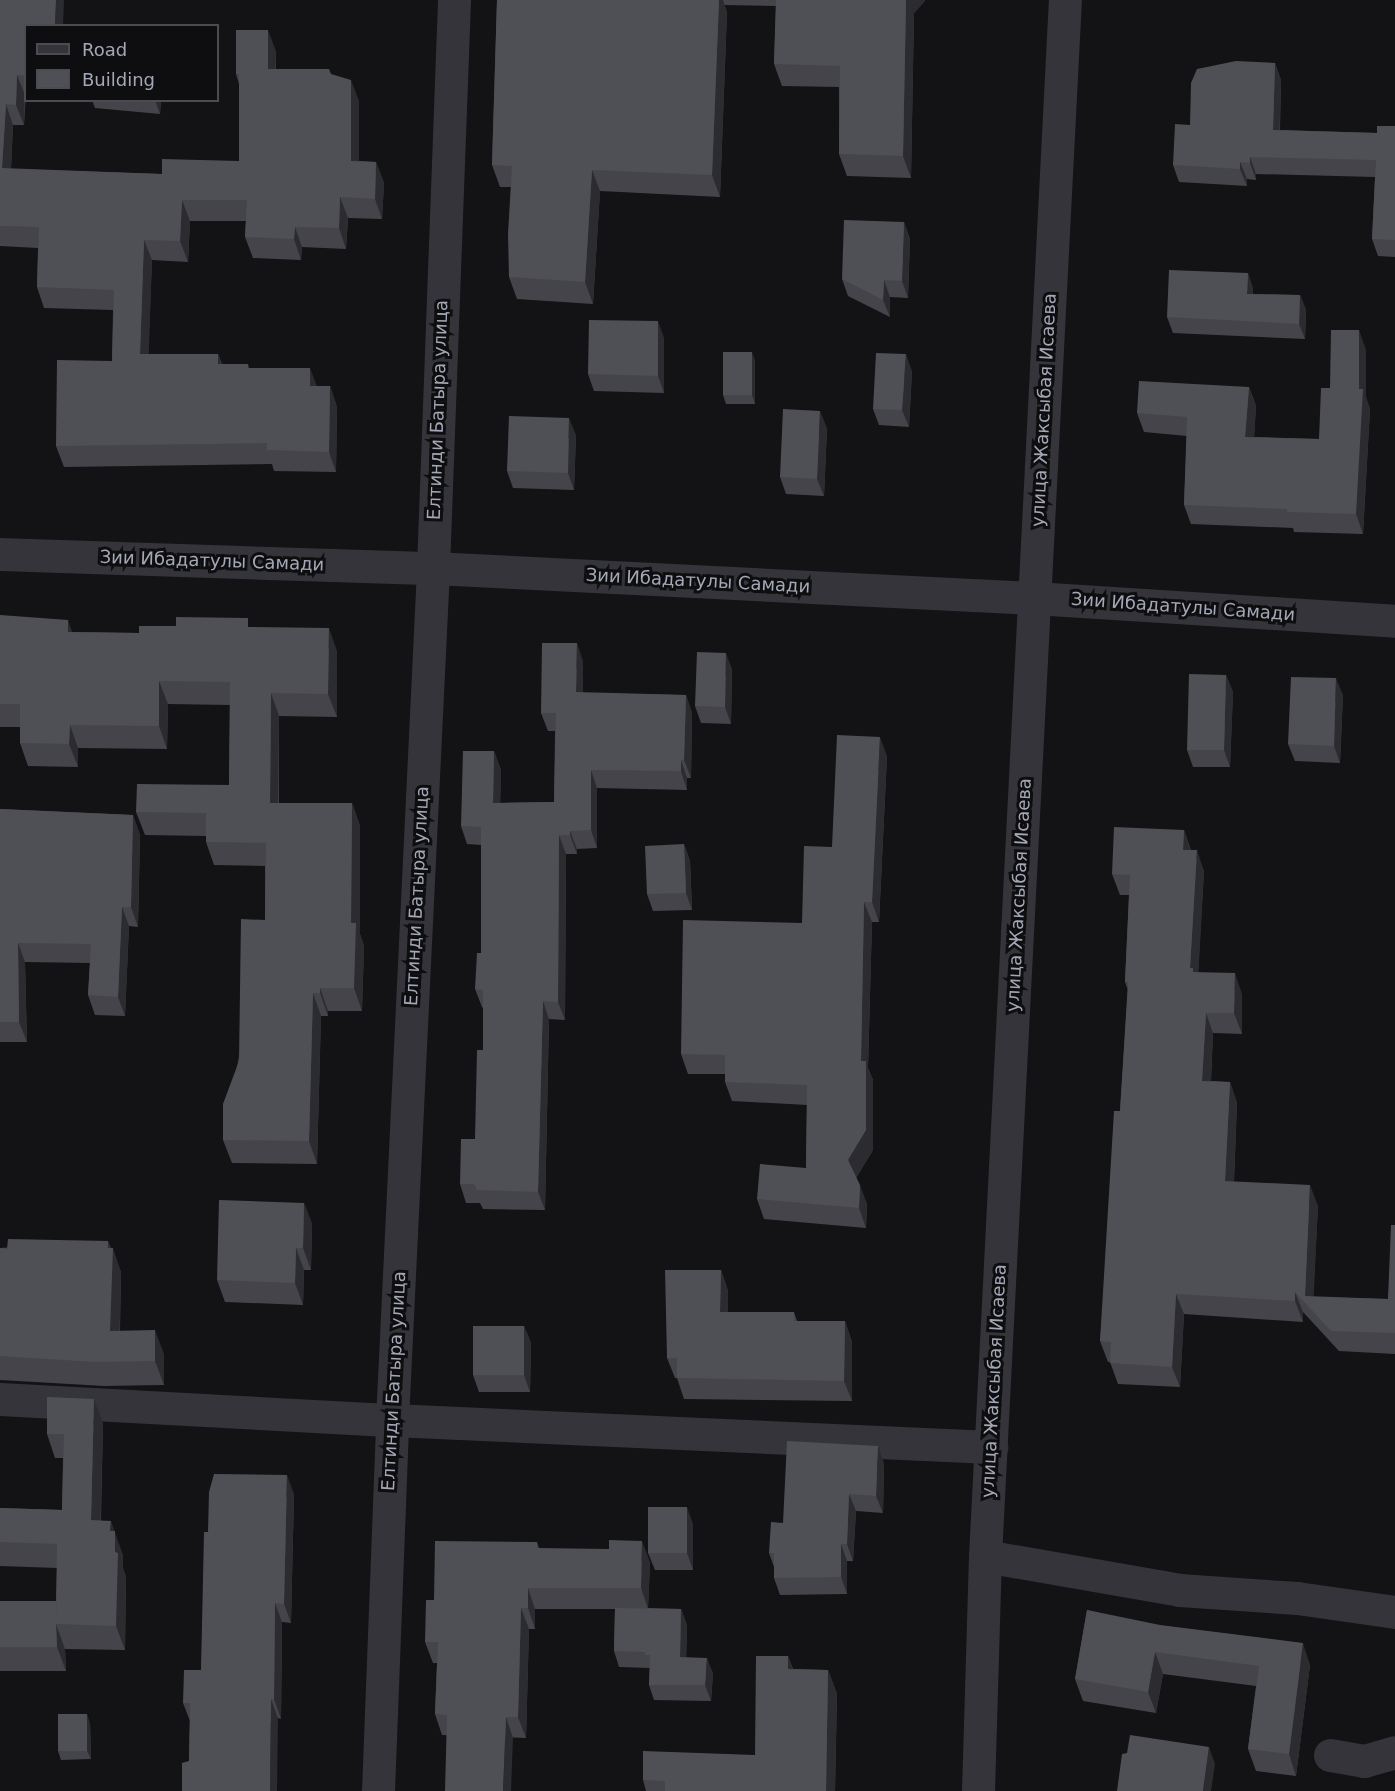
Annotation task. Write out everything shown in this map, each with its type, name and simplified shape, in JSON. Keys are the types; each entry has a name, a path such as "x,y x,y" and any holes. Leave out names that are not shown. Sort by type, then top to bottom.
{"street":[{"name":"Елтинди Батыра улица","path":"378,1791 392,1420 433,568 454,0"},
{"name":"улица Жаксыбая Исаева","path":"978,1791 985,1556 1065,0"},
{"name":"Зии Ибадатулы Самади","path":"0,554 433,568 1034,598 1395,621"},
{"path":"0,1399 392,1420 991,1447"},
{"path":"985,1556 1179,1590 1297,1598 1395,1612"},
{"path":"1330,1755 1364,1761 1395,1752"}],"building":[{"path":"0,0 56,0 55,24 24,24 24,75 17,75 16,105 6,104 2,168 162,174 162,159 239,161 239,74 236,74 236,30 268,30 268,69 329,69 331,74 351,80 351,161 376,162 375,199 340,197 339,228 295,227 294,239 245,237 247,200 182,200 180,241 144,240 140,354 218,354 218,364 248,364 248,368 310,368 310,386 330,386 329,452 267,450 267,443 56,446 57,360 112,361 114,290 37,287 39,227 0,226"},
{"path":"497,0 719,0 712,175 592,170 585,282 509,277 508,234 512,166 492,165"},
{"path":"776,0 906,0 903,156 839,154 840,66 774,64"},
{"path":"1236,61 1275,63 1273,130 1377,133 1377,126 1395,126 1395,240 1372,239 1376,160 1250,157 1250,163 1240,162 1240,169 1173,165 1175,124 1190,125 1191,83 1197,69"},
{"path":"844,220 904,222 902,281 884,280 883,300 842,279"},
{"path":"1169,270 1248,273 1247,294 1300,295 1299,324 1167,317"},
{"path":"589,320 658,321 658,376 588,374"},
{"path":"1331,330 1359,330 1359,389 1363,389 1356,514 1184,505 1187,417 1137,413 1139,381 1249,387 1245,437 1319,439 1321,388 1330,388"},
{"path":"723,352 752,352 752,395 723,395"},
{"path":"876,353 906,354 902,410 873,409"},
{"path":"783,409 820,411 817,479 780,477"},
{"path":"509,416 569,418 568,473 507,471"},
{"path":"0,615 68,620 68,632 139,633 139,626 176,626 176,617 248,618 248,627 329,628 328,694 271,693 270,803 352,803 351,923 356,923 354,988 320,988 320,993 313,993 309,1141 223,1140 223,1104 239,1061 241,919 265,920 266,843 206,842 206,813 136,812 137,784 229,785 230,682 159,681 159,726 70,725 69,744 20,743 20,704 0,704"},
{"path":"542,643 577,643 576,692 686,695 684,760 681,760 681,771 591,770 591,830 570,831 570,835 559,835 558,1002 543,1001 538,1192 477,1190 474,1184 460,1184 461,1139 475,1139 477,1050 483,1050 483,990 475,989 477,953 481,953 481,827 461,826 463,751 494,751 493,803 554,802 556,713 541,713"},
{"path":"697,652 726,653 725,707 695,706"},
{"path":"1189,674 1226,675 1224,750 1187,750"},
{"path":"1291,677 1336,678 1334,746 1288,744"},
{"path":"837,735 880,737 872,902 864,902 861,1061 866,1061 866,1130 848,1160 860,1185 859,1208 757,1199 760,1164 806,1168 807,1085 725,1082 725,1055 681,1054 683,920 802,923 804,846 832,847"},
{"path":"0,809 133,815 131,907 122,907 118,997 88,995 91,944 18,943 19,1022 0,1022"},
{"path":"1114,827 1184,830 1183,850 1197,850 1190,968 1193,968 1193,972 1235,973 1234,1013 1206,1013 1202,1081 1230,1082 1225,1181 1310,1185 1305,1296 1388,1299 1391,1225 1395,1225 1395,1333 1331,1331 1295,1292 1295,1301 1176,1294 1172,1367 1110,1363 1111,1342 1100,1341 1114,1111 1120,1111 1128,982 1125,982 1130,875 1112,874"},
{"path":"684,844 686,893 647,894 645,846"},
{"path":"219,1200 304,1203 303,1248 296,1248 295,1283 217,1280"},
{"path":"8,1239 108,1241 108,1248 113,1248 110,1331 155,1330 155,1361 95,1362 0,1356 0,1248 7,1249"},
{"path":"665,1270 721,1270 720,1312 794,1312 794,1321 845,1321 844,1381 677,1378 677,1358 667,1358"},
{"path":"473,1326 524,1326 524,1375 473,1375"},
{"path":"47,1397 94,1399 91,1520 111,1521 110,1531 115,1531 115,1552 118,1553 116,1626 56,1624 57,1647 0,1647 0,1601 56,1601 56,1620 57,1544 0,1542 0,1508 62,1510 64,1434 47,1434"},
{"path":"787,1441 878,1446 876,1496 849,1494 847,1544 841,1544 841,1577 774,1578 774,1553 769,1553 771,1522 783,1523"},
{"path":"214,1474 287,1475 284,1604 275,1603 270,1791 182,1791 182,1763 189,1761 190,1703 183,1703 184,1670 201,1670 204,1532 208,1532 209,1492"},
{"path":"648,1507 687,1507 687,1553 648,1553"},
{"path":"609,1540 642,1541 641,1588 528,1588 528,1608 521,1608 518,1717 506,1717 503,1791 445,1791 447,1715 435,1714 438,1642 425,1642 426,1600 434,1600 435,1541 537,1542 537,1548 609,1549"},
{"path":"615,1608 681,1609 680,1657 707,1658 705,1685 649,1685 650,1655 645,1655 645,1652 614,1651"},
{"path":"1087,1610 1160,1625 1303,1643 1289,1754 1248,1749 1259,1666 1155,1652 1148,1692 1075,1679"},
{"path":"756,1656 788,1656 788,1669 828,1670 826,1791 665,1791 665,1781 643,1780 643,1751 755,1755"},
{"path":"58,1714 87,1714 87,1751 58,1751"},
{"path":"1130,1735 1209,1747 1203,1791 1117,1791 1122,1754 1127,1753"}]}
